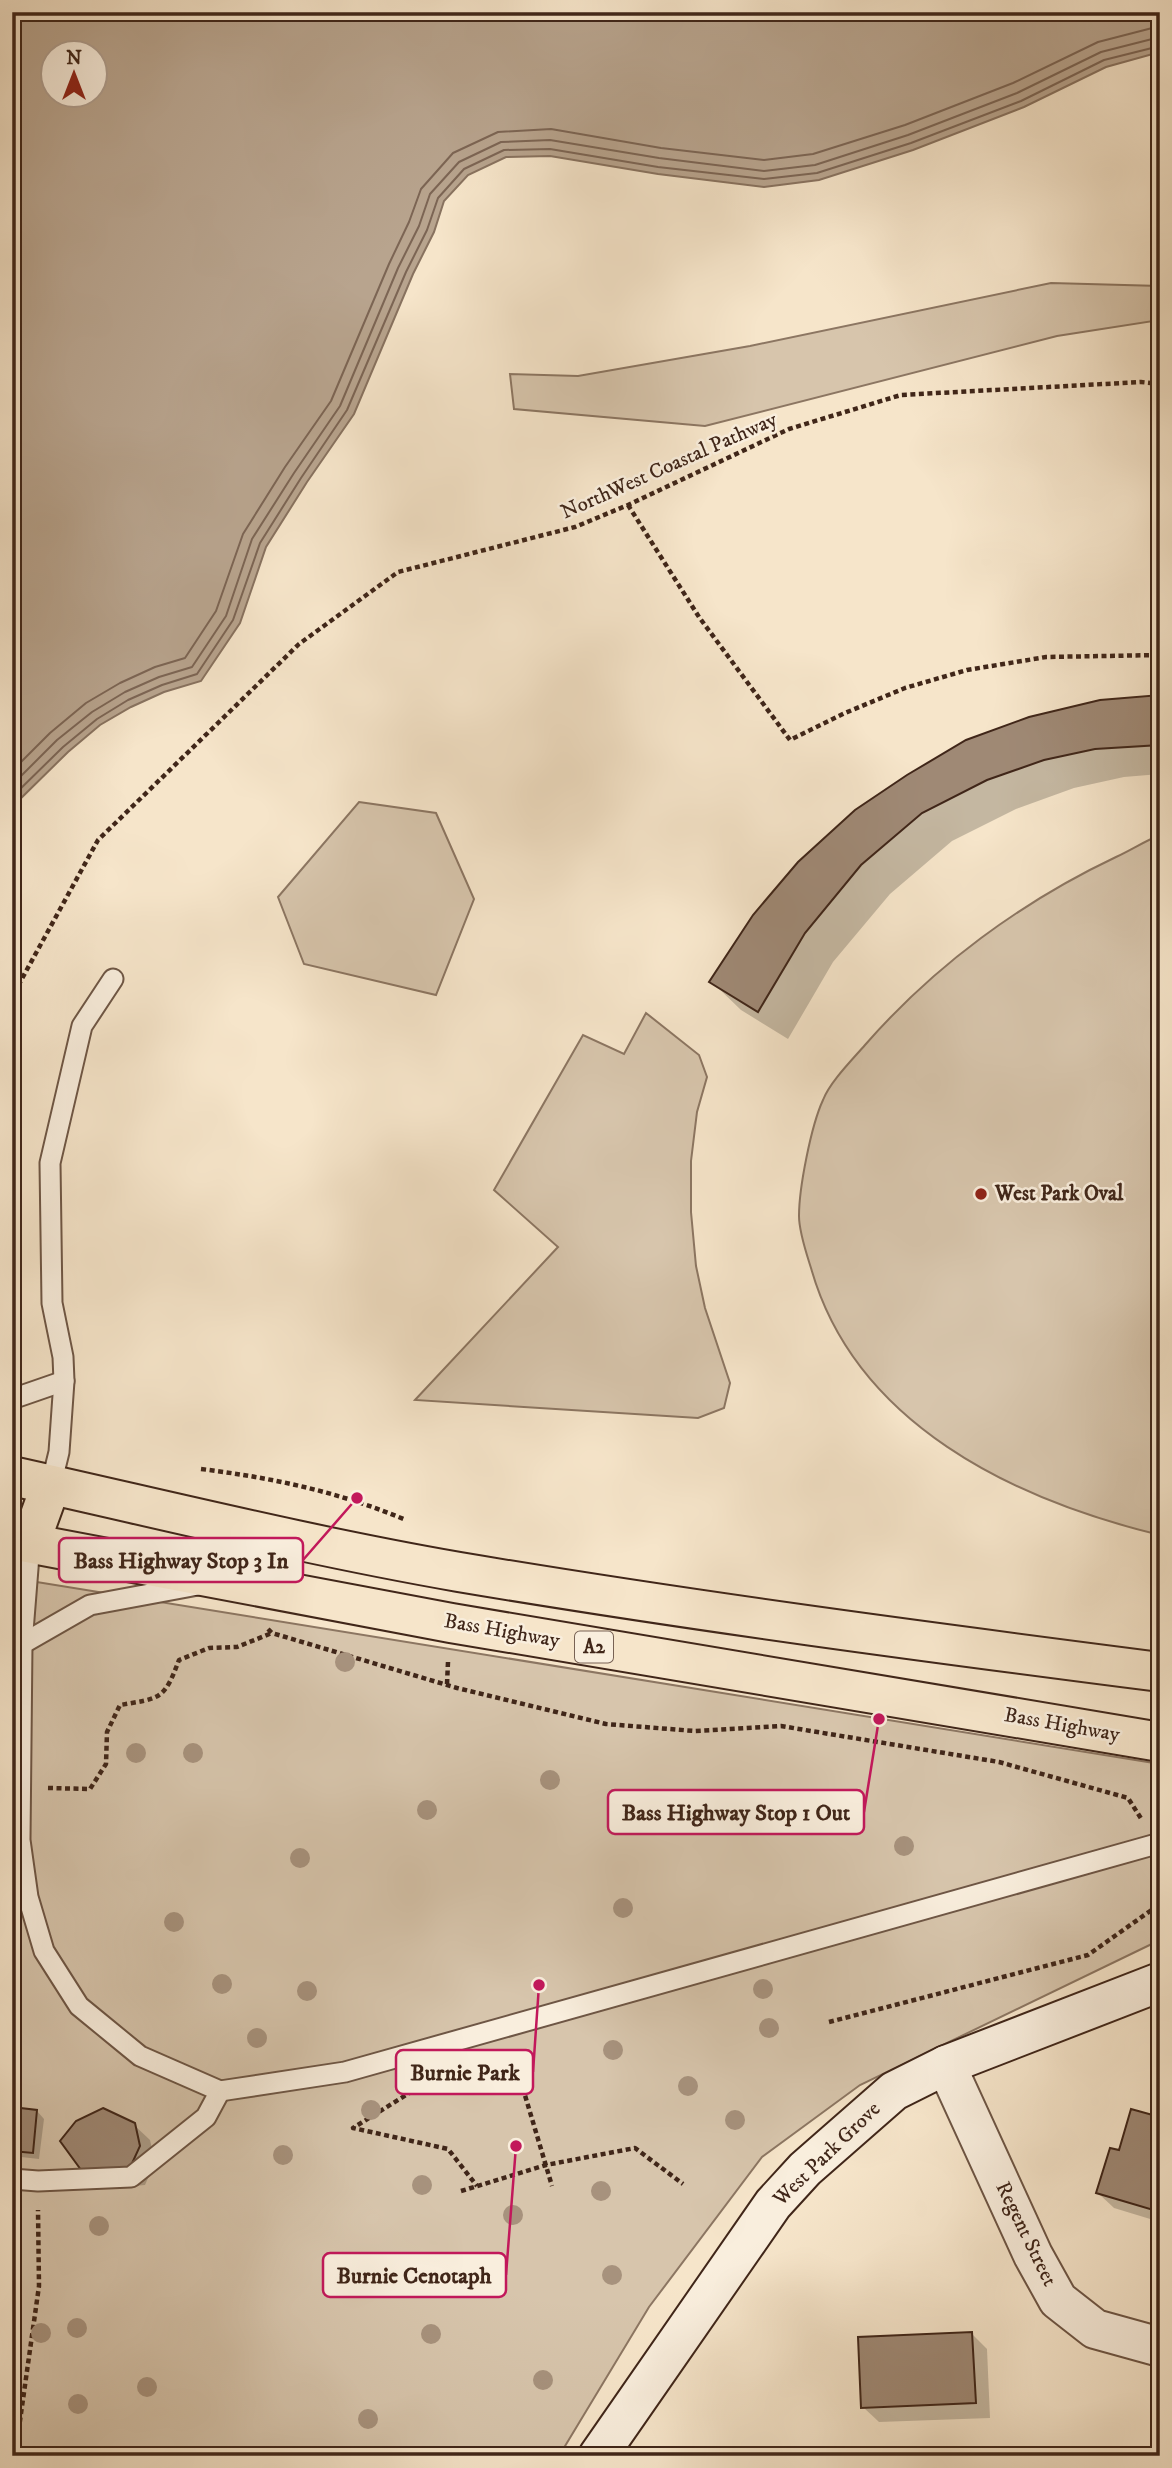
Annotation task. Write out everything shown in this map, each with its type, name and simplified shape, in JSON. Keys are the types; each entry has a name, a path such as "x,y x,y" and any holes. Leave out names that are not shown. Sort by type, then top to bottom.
{"highway":[{"path":"12,1476 457,1571 908,1640 1160,1672"},
{"path":"21,1542 51,1485"},
{"name":"Bass Highway","path":"21,1542 478,1628 1160,1742"}],"main road":[{"name":"West Park Grove","path":"598,2456 773,2204 805,2169 894,2091 946,2065 1160,1982"},
{"name":"Regent Street","path":"946,2065 1033,2255 1058,2300 1095,2329 1160,2347"}],"lane":[{"path":"51,1485 59,1452 64,1381 63,1357 52,1303 50,1163 82,1026 113,979"},
{"path":"12,1399 64,1381"},
{"path":"21,1542 20,1840 28,1897 44,1951 79,2006 140,2056 220,2091 345,2072 1158,1844"},
{"path":"22,1643 90,1605 227,1580"},
{"path":"12,2179 131,2177 206,2117 220,2091"}],"path":[{"name":"NorthWest Coastal Pathway","path":"12,1001 98,840 299,644 398,572 575,527 789,429 901,395 1141,382 1160,384"},
{"path":"628,505 699,617 790,740 905,688 967,670 1046,657 1108,654 1160,656"},
{"path":"12,1220 19,1252 12,1277"},
{"path":"201,1469 246,1474 326,1490 417,1525"},
{"path":"227,1580 272,1633 457,1688 606,1724 695,1731 781,1726 999,1762 1128,1798 1158,1844"},
{"path":"21,1787 90,1789 106,1764 107,1732 120,1705 156,1699 169,1687 179,1660 209,1648 237,1647 272,1633"},
{"path":"829,2022 1088,1955 1160,1904"},
{"path":"439,2046 444,2070 353,2128 449,2149 477,2186"},
{"path":"520,2081 552,2186"},
{"path":"461,2191 546,2165 635,2148 683,2185"},
{"path":"15,2456 39,2286 38,2180"}],"shaded area":[{"path":"1051,283 1160,286 1160,320 1057,336 705,426 514,409 510,374 578,376 750,346"},
{"path":"359,802 436,813 474,899 436,995 304,964 278,897"},
{"name":"West Park Oval","path":"1160,835 1160,1535 1105,1520 1050,1500 997,1476 947,1447 902,1412 864,1371 833,1323 811,1268 801,1235 799,1216 806,1157 823,1100 842,1071 892,1016 950,963 1013,915 1046,894"},
{"path":"646,1013 699,1055 707,1077 697,1112 691,1161 691,1212 696,1266 705,1308 730,1383 724,1408 698,1418 415,1400 558,1247 494,1190 583,1035 624,1054"},
{"path":"12,1578 1160,1764 1160,1940 860,2085 762,2157 649,2307 559,2456 12,2456"}],"water":[{"path":"12,12 1160,12 1160,52 1106,67 1024,107 913,150 819,180 764,187 658,174 550,156 506,157 468,175 444,201 434,232 413,274 354,414 266,547 240,623 201,681 164,692 131,707 100,725 12,807"}],"building":[{"path":"1160,695 1160,745 1095,749 1044,760 987,780 922,813 861,865 805,933 758,1012 709,982 753,915 798,862 855,810 907,775 966,740 1029,717 1100,700"},
{"path":"12,2107 37,2110 33,2153 12,2151"},
{"path":"103,2108 135,2123 140,2146 129,2170 84,2174 60,2141 76,2121"},
{"path":"1131,2109 1160,2117 1160,2212 1096,2193 1110,2148 1119,2150"},
{"path":"972,2332 976,2403 861,2408 858,2337"}],"place":[{"name":"West Park Oval","path":"981,1194"},
{"name":"Bass Highway Stop 3 In","path":"357,1498"},
{"name":"Bass Highway Stop 1 Out","path":"879,1719"},
{"name":"Burnie Park","path":"539,1985"},
{"name":"Burnie Cenotaph","path":"516,2146"}]}
